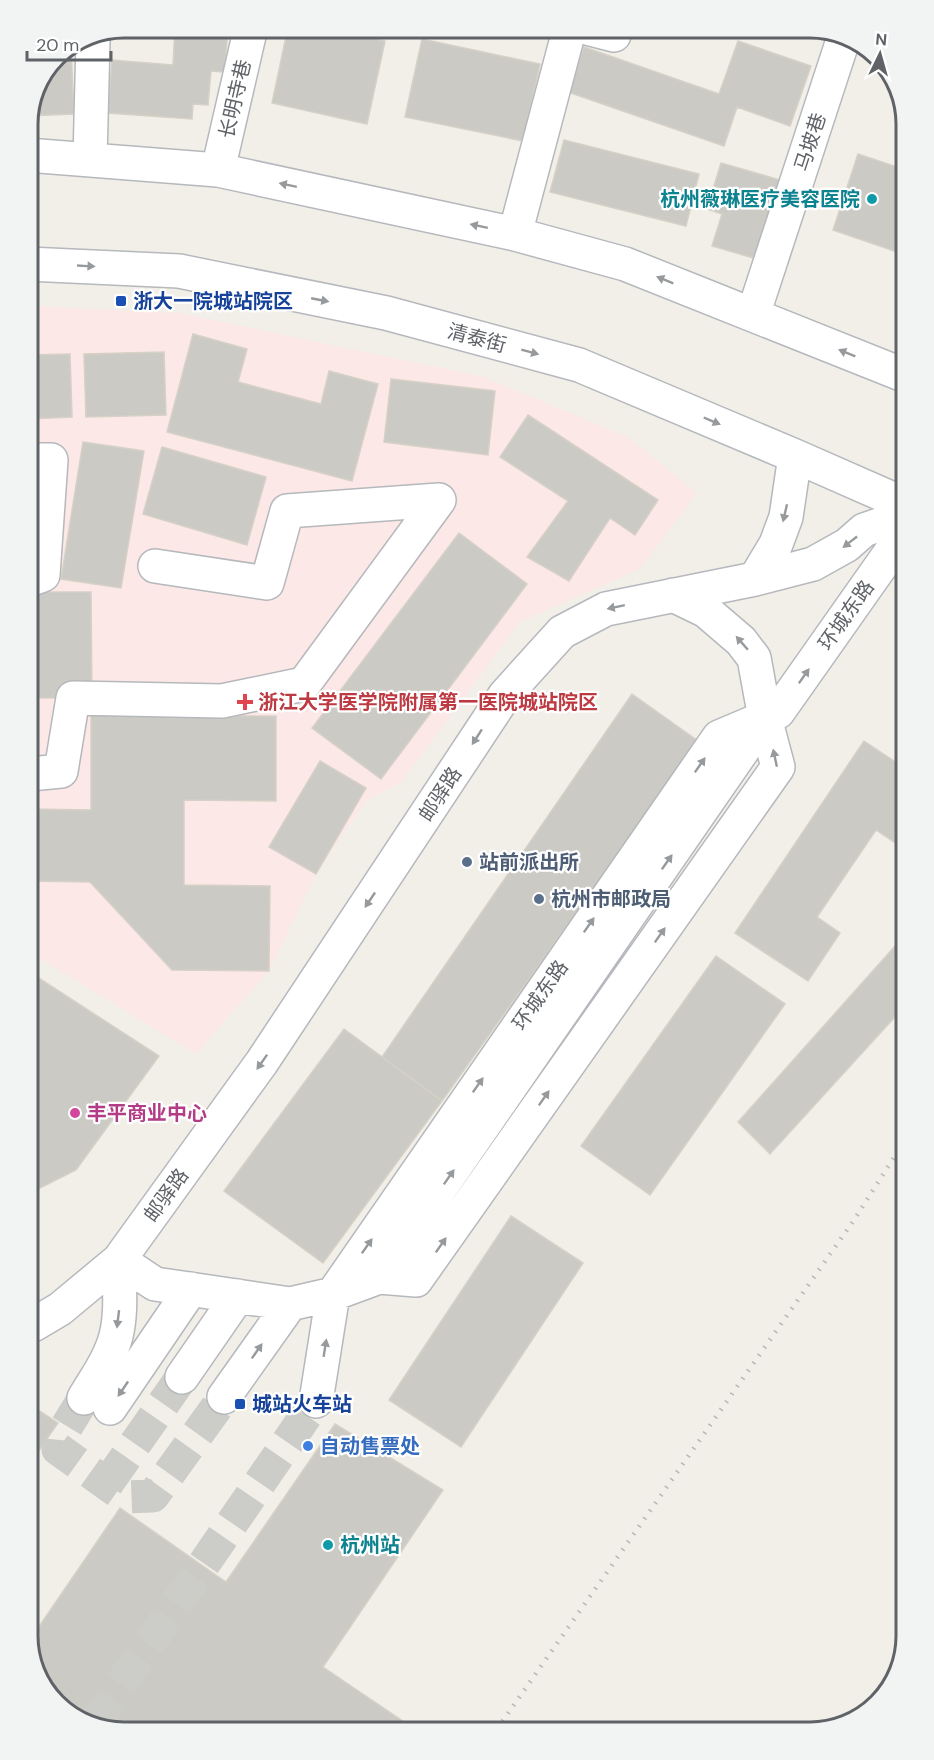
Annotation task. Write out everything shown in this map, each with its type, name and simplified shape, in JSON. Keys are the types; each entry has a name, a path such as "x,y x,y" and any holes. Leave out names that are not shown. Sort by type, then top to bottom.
{"street":[{"name":"长明寺巷","path":"218,170 249,38"},
{"path":"515,234 567,38"},
{"path":"90,160 93,43"},
{"name":"马坡巷","path":"753,315 842,43"},
{"path":"38,156 218,170 515,234 625,264 896,372"},
{"name":"清泰街","path":"38,264 179,271 386,313 579,365 896,500"},
{"path":"755,579 776,544 786,517 795,456"},
{"path":"38,460 51,459 43,575 38,577"},
{"path":"38,773 61,771 73,698 222,701 304,684 439,500 287,511 267,583 155,566"},
{"name":"邮驿路","path":"42,1316 119,1260 262,1062 505,695 562,632 606,609 755,579 813,564 847,545 864,530 896,519"},
{"name":"环城东路","path":"333,1294 719,737 778,712 896,545"},
{"path":"673,595 706,611 741,641 754,658 765,718"},
{"name":"环城东路","path":"119,1260 155,1284 290,1304 333,1294 379,1276 765,718"},
{"path":"119,1260 119,1306 116,1335 107,1359 97,1403 191,1289"},
{"path":"316,1401 333,1294"},
{"path":"182,1377 238,1296"},
{"path":"224,1397 290,1304"}],"shaded area":[{"name":"浙江大学医学院附属第一医院城站院区","path":"38,306 180,313 484,377 628,437 697,493 640,569 520,622 401,782 366,801 316,874 269,971 196,1054 38,957"}],"building":[{"path":"174,38 227,38 224,72 211,71 208,105 193,104 192,119 108,113 112,60 173,65"},
{"path":"286,38 371,38 385,41 367,124 272,103"},
{"path":"422,39 540,64 523,141 405,117"},
{"path":"738,41 811,66 790,126 737,107 724,146 568,92 584,47 719,94"},
{"path":"71,56 74,114 38,116 40,101 52,76"},
{"path":"564,140 699,174 686,226 550,192"},
{"name":"杭州薇琳医疗美容医院","path":"858,154 896,167 896,252 833,230"},
{"path":"721,163 780,180 757,259 712,246 722,214 707,209"},
{"path":"193,334 247,349 238,382 321,404 329,371 378,384 352,481 167,432"},
{"path":"164,352 166,415 86,417 84,354"},
{"path":"70,354 72,417 38,419 38,355"},
{"path":"391,379 495,391 488,455 384,442"},
{"path":"528,415 658,500 635,535 610,518 569,581 527,557 568,501 500,457"},
{"path":"83,442 144,451 121,588 61,579"},
{"path":"162,447 266,477 247,545 143,514"},
{"path":"459,533 527,584 381,779 312,728"},
{"path":"38,592 91,592 92,698 38,698"},
{"name":"杭州市邮政局","path":"632,694 698,741 442,1101 382,1057"},
{"path":"91,715 276,716 276,801 184,800 184,885 270,886 269,971 172,970 90,882 38,881 38,809 91,810"},
{"path":"864,741 896,762 896,843 876,830 817,917 840,933 808,981 735,933"},
{"path":"320,761 366,788 316,874 269,847"},
{"path":"896,945 896,1016 770,1154 738,1122"},
{"path":"716,956 785,1004 650,1195 581,1146"},
{"name":"丰平商业中心","path":"38,978 159,1056 76,1170 38,1189"},
{"path":"344,1029 442,1101 323,1263 224,1191"},
{"path":"511,1216 583,1263 461,1447 389,1400"},
{"path":"38,1410 58,1423 38,1452"},
{"path":"38,1410 58,1423 38,1452"},
{"name":"杭州站","path":"335,1424 443,1490 323,1667 404,1722 118,1722 101,1720 71,1705 49,1680 39,1653 38,1628 120,1508 226,1582"}],"tunnel":[{"path":"107,1484 182,1377"},
{"path":"84,1398 59,1439 58,1449 125,1497 153,1496 224,1397"},
{"path":"97,1719 316,1401"}],"railway":[{"path":"502,1722 854,1220 896,1154"}],"place":[{"name":"杭州薇琳医疗美容医院","path":"872,199"},
{"name":"浙大一院城站院区","path":"121,301"},
{"name":"浙江大学医学院附属第一医院城站院区","path":"245,702"},
{"name":"站前派出所","path":"467,862"},
{"name":"杭州市邮政局","path":"539,899"},
{"name":"丰平商业中心","path":"75,1113"},
{"name":"城站火车站","path":"240,1404"},
{"name":"自动售票处","path":"308,1446"},
{"name":"杭州站","path":"328,1545"}]}
